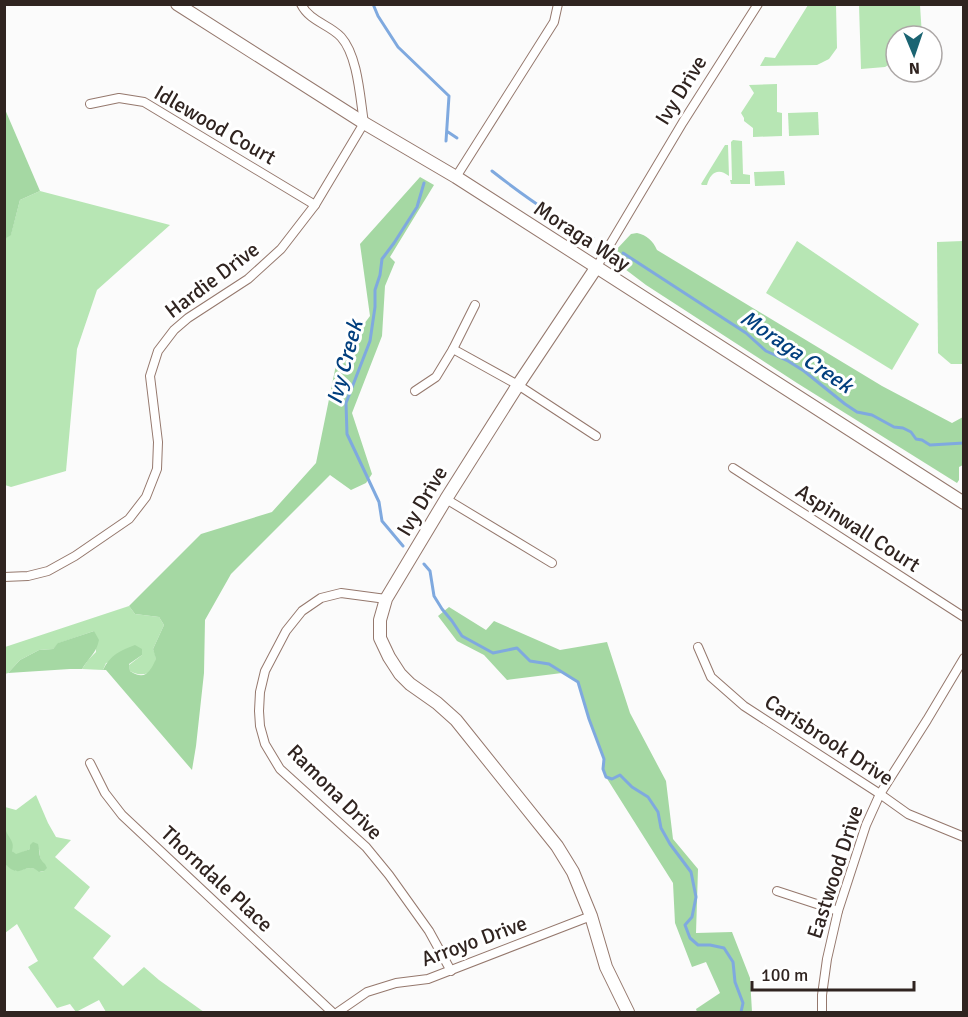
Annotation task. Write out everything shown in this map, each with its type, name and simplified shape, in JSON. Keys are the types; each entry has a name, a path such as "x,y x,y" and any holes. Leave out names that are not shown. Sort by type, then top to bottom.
{"main road":[{"name":"Moraga Way","path":"177,4 364,123 456,177 963,503"},
{"name":"Ivy Drive","path":"596,268 446,499 387,599 380,620 380,638 400,674 456,720 557,846 573,872 591,916 606,967 628,1012"}],"street":[{"path":"301,4 305,12 339,36 349,48 354,62 364,123"},
{"path":"456,177 554,22 558,4"},
{"name":"Ivy Drive","path":"596,268 683,122 758,4"},
{"name":"Idlewood Court","path":"90,104 119,98 144,102 315,205"},
{"name":"Hardie Drive","path":"4,577 28,576 48,571 129,519 146,497 157,469 158,442 150,376 158,351 174,330 188,318 248,279 281,249 315,205 364,123"},
{"path":"415,391 436,377 453,349 474,305"},
{"path":"453,349 596,435"},
{"name":"Aspinwall Court","path":"733,468 963,617"},
{"path":"446,499 552,563"},
{"name":"Ramona Drive","path":"387,599 341,593 321,598 302,611 286,631 265,670 260,692 260,726 265,744 280,769 366,847 429,931 451,971"},
{"name":"Carisbrook Drive","path":"698,647 711,677 744,706 908,814 963,837"},
{"name":"Eastwood Drive","path":"822,1012 827,959 838,911 866,825 880,794 963,658"},
{"name":"Thorndale Place","path":"90,763 105,793 122,814 332,1012"},
{"path":"777,891 838,911"},
{"name":"Arroyo Drive","path":"338,1012 367,992 396,983 428,979 591,916"}],"green space":[{"path":"808,5 836,5 837,48 829,59 817,65 760,66 765,57 775,58"},
{"path":"859,5 920,5 921,24 884,24 884,67 861,69"},
{"path":"777,84 777,112 782,113 782,136 753,137 753,128 744,121 741,113 754,93 749,85"},
{"path":"4,107 40,191 20,200 11,235 5,239"},
{"path":"818,112 819,135 789,136 788,113"},
{"path":"733,140 742,141 743,174 750,175 750,184 731,184 731,142"},
{"path":"725,145 728,145 729,176 721,172 715,173 710,177 707,185 702,185 701,184"},
{"path":"784,171 785,185 755,186 754,172"},
{"path":"420,177 434,185 390,257 395,262 385,286 382,336 352,413 372,474 366,483 351,490 330,475 231,574 205,620 204,673 192,770 106,670 103,670 116,654 135,645 142,649 142,655 129,664 130,671 140,675 146,674 156,659 153,649 164,625 159,617 135,614 129,606 201,534 272,512 316,463 337,360 370,316 360,244"},
{"path":"40,191 170,225 97,290 77,349 66,471 11,487 5,485 5,239 11,234 20,200"},
{"path":"637,233 649,239 657,250 882,386 952,423 963,417 963,465 959,467 957,483 797,383 646,285 617,263 616,250 631,234"},
{"path":"797,241 919,324 892,370 766,293"},
{"path":"963,241 963,364 951,364 938,353 937,242"},
{"path":"129,606 135,614 159,617 164,625 153,649 156,658 154,668 148,673 139,674 130,671 129,665 142,655 106,663 103,670 82,669 96,652 94,631 59,643 53,649 39,650 20,660 5,674 5,647"},
{"path":"449,607 486,630 494,621 560,650 607,642 630,713 666,781 673,839 698,869 696,933 732,932 750,978 752,1012 697,1012 696,1009 720,993 706,962 692,967 675,923 673,883 606,777 603,769 604,759 578,682 562,673 507,680 484,655 457,641 438,616"},
{"path":"94,631 99,640 98,645 82,669 8,673 20,660 39,650 53,649 58,643"},
{"path":"36,795 56,837 71,840 55,857 90,887 74,908 111,936 93,958 123,986 144,967 204,1012 106,1012 99,1000 76,1012 70,1004 57,1008 28,967 38,961 17,924 5,933 5,864 17,871 32,868 40,872 44,871 39,849 30,849 16,855 12,851 6,833 5,807 16,810"},
{"path":"4,822 12,842 12,851 16,854 30,849 33,842 38,844 41,860 47,868 44,871 39,872 28,868 16,871 5,864"}],"waterway":[{"name":"Moraga Creek","path":"373,4 398,47 449,96 446,141"},
{"path":"448,132 457,138"},
{"name":"Moraga Creek","path":"492,171 541,207 593,238"},
{"name":"Ivy Creek","path":"403,546 382,521 379,502 347,434 346,403 370,341 375,290 382,259 417,207 424,183"},
{"name":"Moraga Creek","path":"623,253 746,333 766,351 804,371 857,412 872,415 894,427 903,428 911,432 916,439 930,445 964,443"},
{"path":"424,564 430,571 434,596 462,636 493,653 517,648 530,661 549,664 578,682 604,759 603,769 606,777 612,779 620,775 632,787 648,797 658,812 661,828 670,844 691,872 696,897 692,917 685,925 690,938 698,945 724,948 733,962 735,982 743,1003 741,1012"}]}
